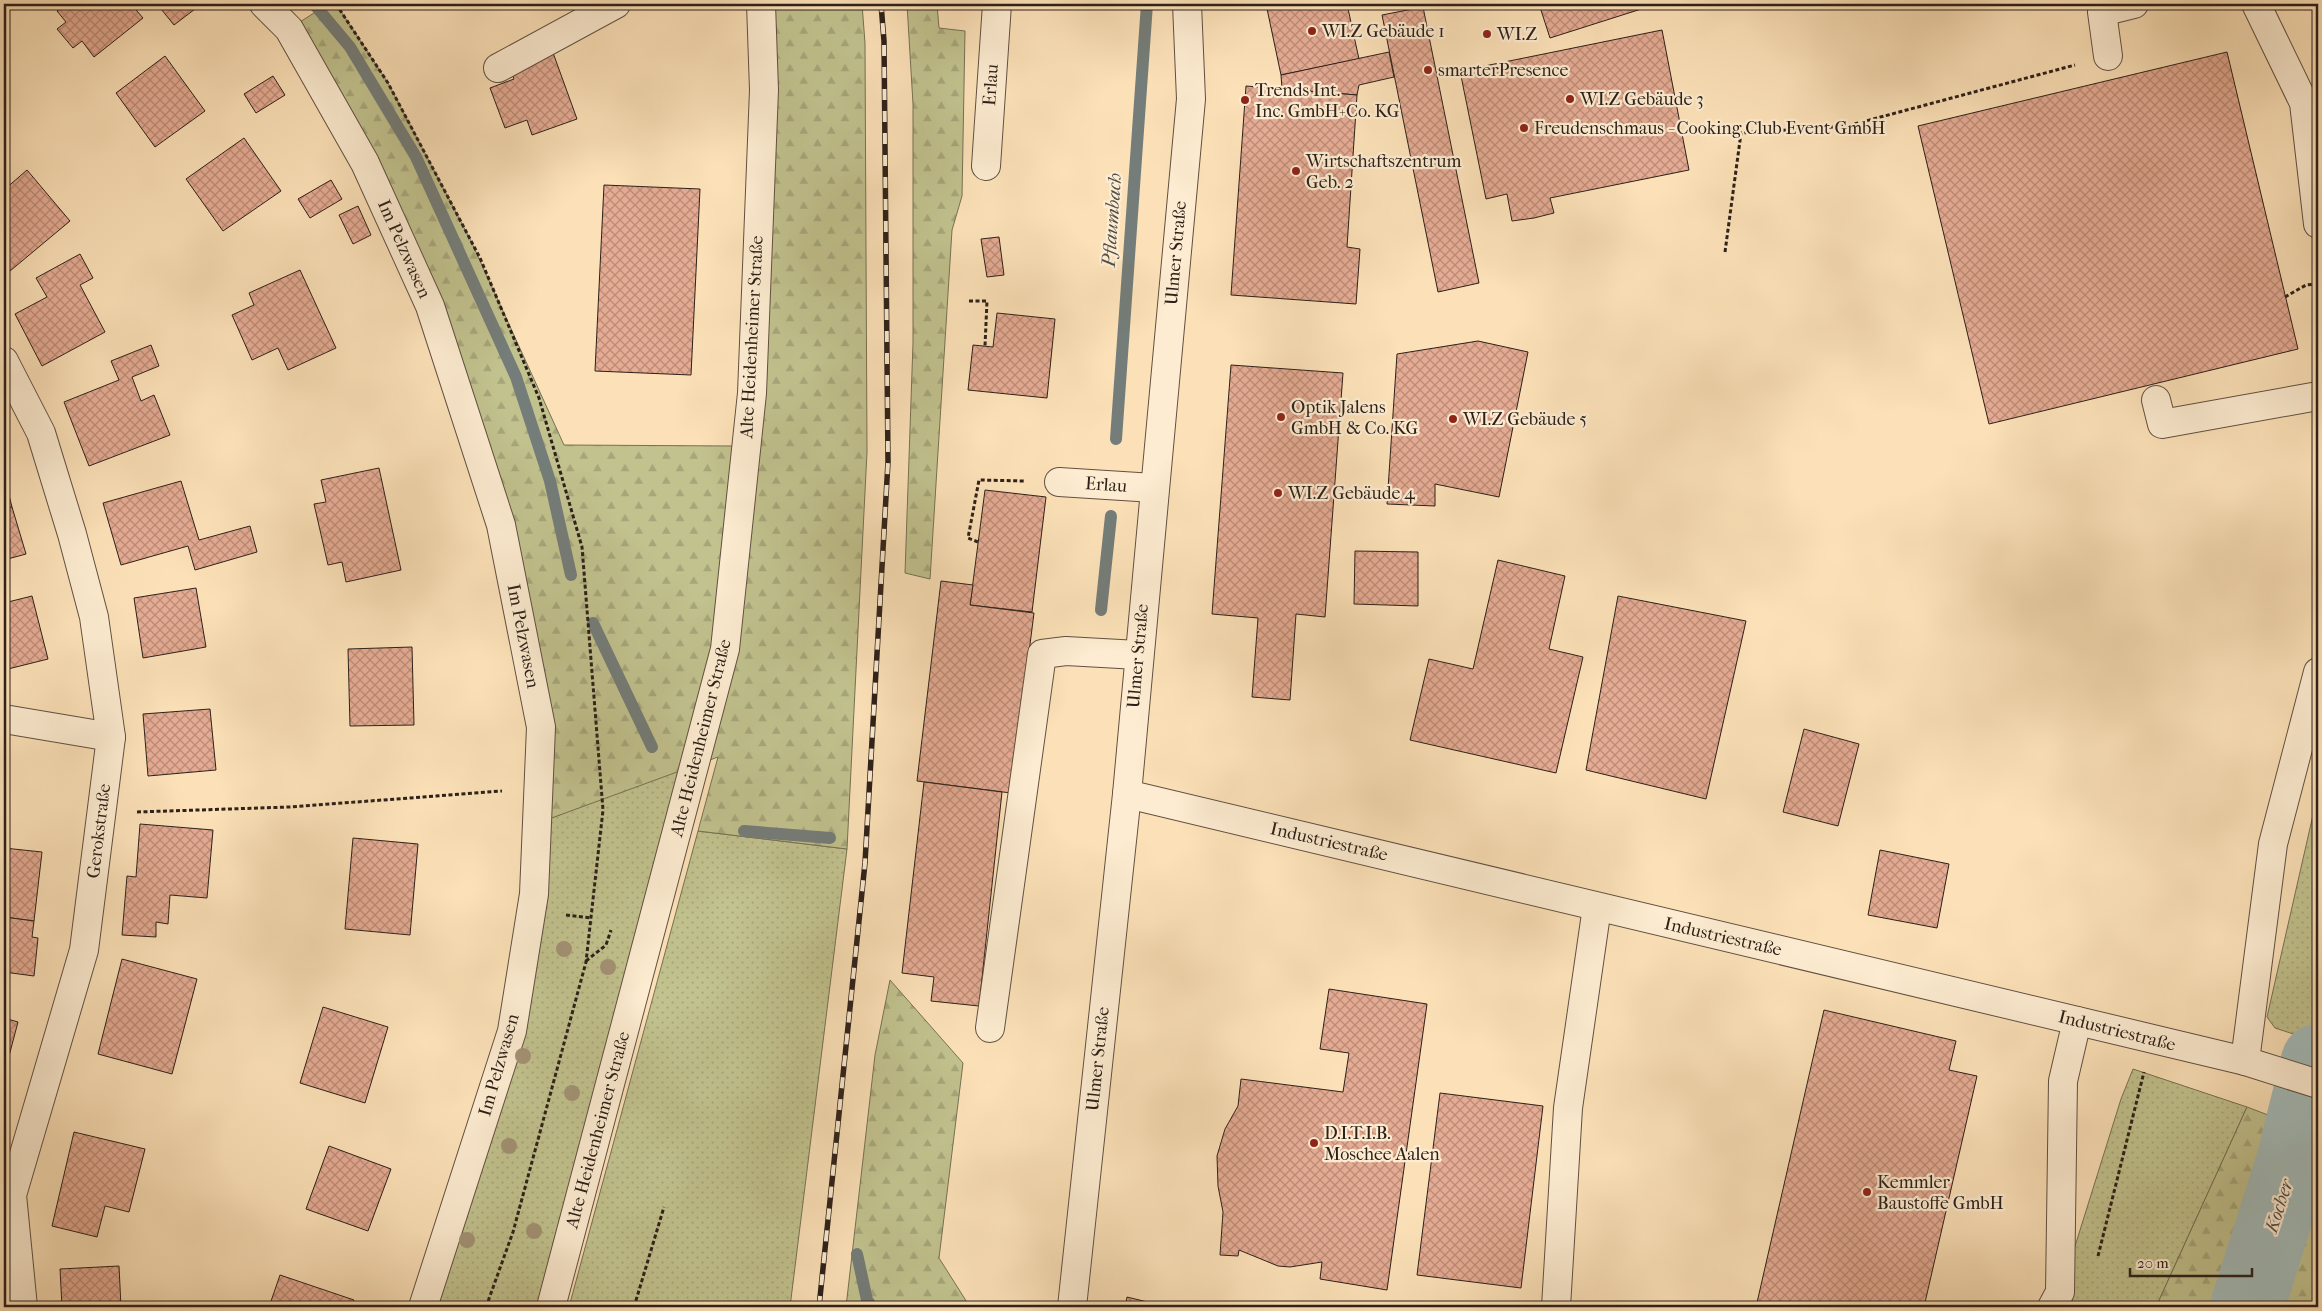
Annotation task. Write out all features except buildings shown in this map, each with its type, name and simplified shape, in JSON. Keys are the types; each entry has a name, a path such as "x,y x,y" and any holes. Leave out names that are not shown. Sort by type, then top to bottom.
{"street":[{"name":"Im Pelzwasen","path":"264,4 289,29 365,163 430,306 500,525 542,727 534,894 512,1031 424,1307"},
{"path":"498,68 616,4"},
{"name":"Alte Heidenheimer Straße","path":"551,1307 725,649 752,393 764,90 760,4"},
{"name":"Erlau","path":"986,166 997,4"},
{"name":"Ulmer Straße","path":"1072,1307 1127,794 1138,655 1190,99 1187,4"},
{"path":"2108,56 2102,12 2134,4"},
{"path":"2256,4 2304,103 2318,224"},
{"name":"Gerokstraße","path":"4,361 40,433 72,534 94,618 111,737 84,950 8,1194 23,1307"},
{"path":"2156,400 2162,424 2318,396"},
{"name":"Erlau","path":"1058,482 1154,488"},
{"path":"990,1028 1042,654 1066,651 1138,655"},
{"path":"2254,1064 2273,844 2318,672"},
{"path":"4,719 111,737"},
{"name":"Industriestraße","path":"1127,794 2254,1064 2318,1084"},
{"path":"1556,1307 1568,1108 1597,907"},
{"path":"2052,1307 2060,1292 2063,1081 2077,1021"}],"path":[{"path":"1725,252 1741,133 1847,126 2108,56"},
{"path":"2285,297 2306,285 2318,284"},
{"path":"969,301 987,301 985,346"},
{"path":"978,542 968,538 979,480 1058,482"},
{"path":"101,814 290,807 539,788"},
{"path":"2097,1260 2152,1040"},
{"path":"634,1307 664,1208"}],"green space":[{"path":"328,4 336,4 388,83 471,241 564,445 734,446 740,396 761,4 862,4 865,43 867,452 847,849 698,831 718,757 538,823 541,727 430,306 289,29"},
{"path":"907,4 937,4 939,28 965,31 962,196 952,230 930,579 905,573 913,343 913,104"},
{"path":"696,763 551,1307 423,1307 512,1031 538,823"},
{"path":"2318,793 2318,1042 2275,1028 2267,1017"},
{"path":"698,831 847,849 790,1307 569,1307"},
{"path":"890,980 963,1063 939,1258 970,1307 846,1307 875,1055"},
{"path":"2133,1069 2247,1107 2156,1307 2056,1307 2121,1099"},
{"path":"2247,1107 2318,1134 2318,1307 2156,1307"}],"waterway":[{"path":"314,4 350,47 416,157 516,377 550,481 571,575"},
{"name":"Pflaumbach","path":"1116,439 1147,4"},
{"name":"Pflaumbach","path":"1101,610 1111,516"},
{"path":"593,623 652,747"},
{"path":"744,831 830,838"},
{"name":"Kocher","path":"2247,1307 2293,1162 2318,1061"},
{"path":"857,1254 867,1300 872,1307"}],"railway":[{"path":"819,1307 865,863 888,462 884,41 881,4"}],"place":[{"name":"WI.Z Gebäude 1","path":"1312,31"},
{"name":"WI.Z","path":"1487,34"},
{"name":"smarterPresence","path":"1428,70"},
{"name":"WI.Z Gebäude 3","path":"1570,99"},
{"name":"Trends Int. Inc. GmbH+Co. KG","path":"1245,100"},
{"name":"Freudenschmaus - Cooking Club Event GmbH","path":"1524,128"},
{"name":"Wirtschaftszentrum Geb. 2","path":"1296,171"},
{"name":"Optik Jalens GmbH & Co. KG","path":"1281,417"},
{"name":"WI.Z Gebäude 5","path":"1453,419"},
{"name":"WI.Z Gebäude 4","path":"1278,493"},
{"name":"D.I.T.I.B. Moschee Aalen","path":"1314,1143"},
{"name":"Kemmler Baustoffe GmbH","path":"1867,1192"}]}
